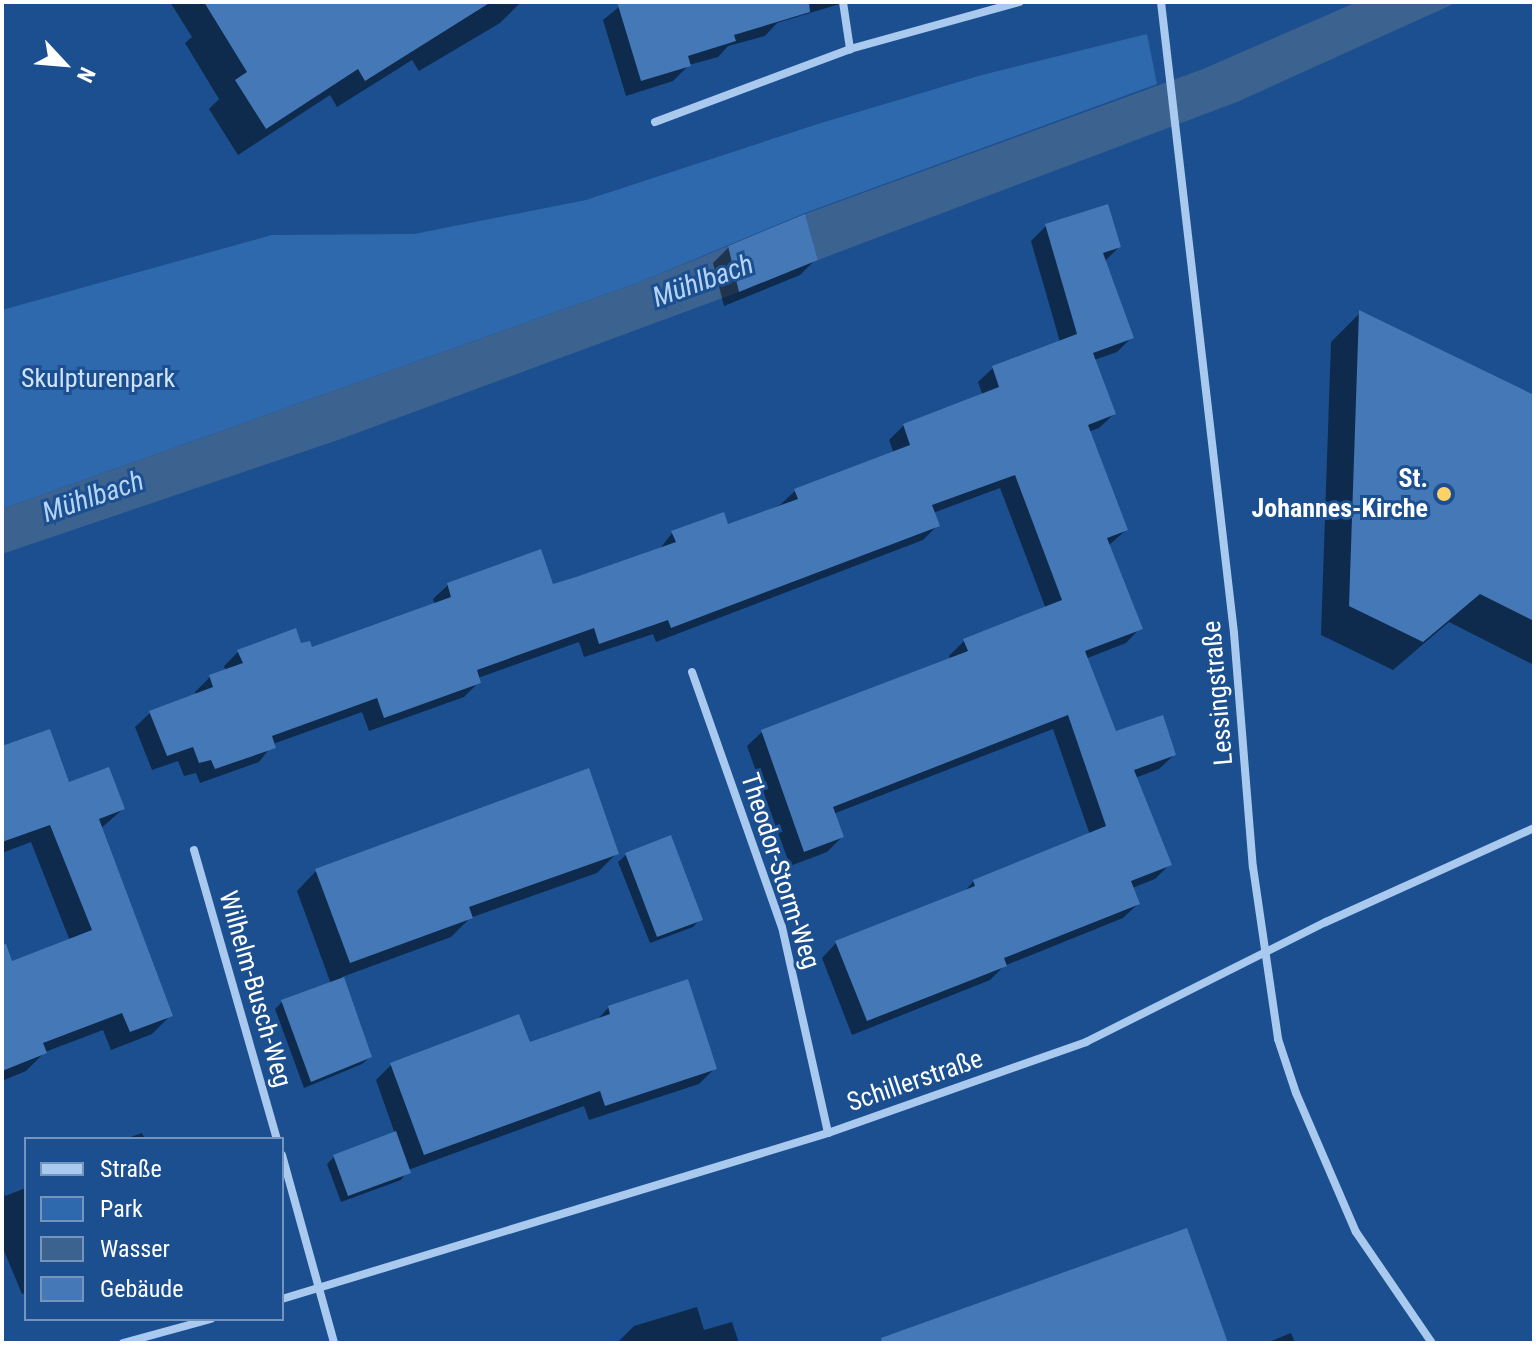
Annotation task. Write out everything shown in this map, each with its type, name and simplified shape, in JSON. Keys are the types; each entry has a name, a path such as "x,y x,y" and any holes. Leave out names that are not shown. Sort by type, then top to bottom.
{"street":[{"path":"843,2 850,49"},
{"path":"655,122 850,49 1020,2"},
{"name":"Lessingstraße","path":"1161,2 1234,633 1253,867 1278,1039 1296,1093 1356,1232 1432,1343"},
{"name":"Theodor-Storm-Weg","path":"692,672 782,927 828,1133"},
{"name":"Schillerstraße","path":"284,1298 828,1133 1086,1042 1264,953 1534,828"},
{"name":"Wilhelm-Busch-Weg","path":"194,850 276,1137"},
{"path":"284,1162 334,1343"},
{"path":"123,1343 204,1321"}],"green space":[{"name":"Skulpturenpark","path":"1147,34 1157,84 805,213 640,282 2,509 2,310 272,235 414,234 586,200 821,123 982,75"}],"water":[{"path":"1357,2 1458,2 1237,102 818,260 805,214 1203,69"},
{"name":"Mühlbach","path":"728,246 739,292 338,440 2,554 2,509 640,282"}],"building":[{"path":"204,2 491,2 365,81 358,69 266,129 235,80 247,72"},
{"path":"617,2 809,2 810,12 734,35 736,41 688,56 691,66 641,81"},
{"path":"1108,204 1121,247 1103,253 1134,338 1093,353 1116,414 1088,425 1128,530 1107,538 1143,629 1085,651 1116,731 1163,715 1176,755 1134,770 1172,865 1131,881 1140,904 1004,958 1007,966 867,1021 835,941 975,886 973,880 1106,826 1068,715 833,807 844,837 804,852 761,730 968,651 963,639 1062,600 1015,475 932,505 940,526 671,628 668,620 599,644 594,628 477,670 481,683 384,718 377,698 272,736 276,748 215,769 211,760 199,763 193,747 167,756 149,711 213,687 209,675 243,663 237,650 296,628 301,643 310,641 312,647 451,597 447,583 541,549 553,584 576,577 676,542 671,531 724,512 728,524 798,499 794,489 910,445 903,424 999,387 992,366 1077,334 1045,224"},
{"path":"805,214 818,260 739,292 728,246"},
{"name":"St. Johannes-Kirche","path":"1359,310 1534,395 1534,621 1480,594 1423,642 1349,606"},
{"path":"50,729 69,782 109,767 125,809 99,819 173,1016 130,1032 122,1013 43,1043 47,1053 2,1071 2,945 6,944 12,961 92,930 50,825 2,842 2,746"},
{"path":"589,768 619,854 469,907 473,918 350,963 315,869"},
{"path":"671,835 703,920 657,937 625,853"},
{"path":"344,977 372,1057 311,1082 281,1000"},
{"path":"688,979 717,1069 605,1106 600,1091 424,1155 390,1063 519,1014 530,1042 610,1014 608,1006"},
{"path":"396,1131 411,1173 348,1196 333,1155"},
{"path":"1187,1228 1228,1343 882,1343 881,1338"}],"place":[{"name":"St. Johannes-Kirche","path":"1444,494"}]}
